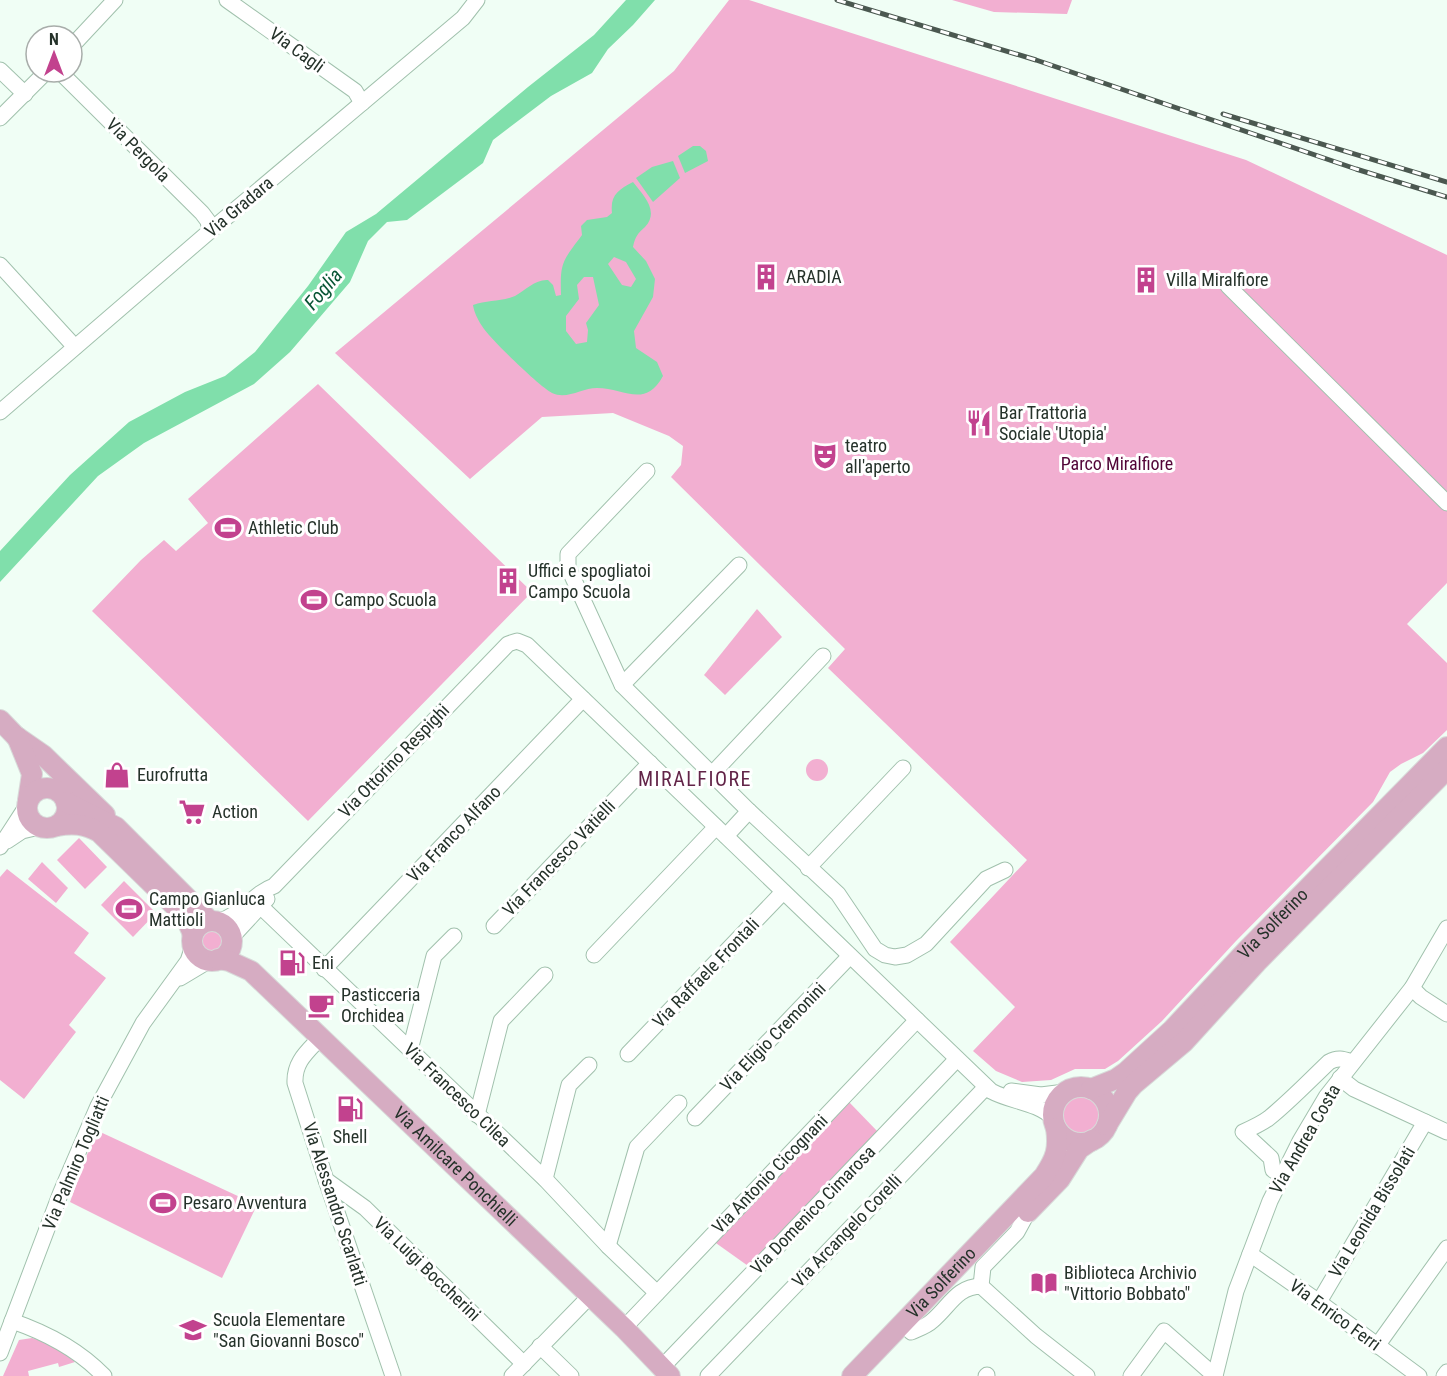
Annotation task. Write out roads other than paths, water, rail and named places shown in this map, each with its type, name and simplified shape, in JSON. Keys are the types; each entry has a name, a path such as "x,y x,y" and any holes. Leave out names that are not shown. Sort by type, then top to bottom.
{"main road":[{"path":"0,720 17,737 45,770 60,795 66,816 48,827 30,819 27,804 32,774 17,737"},
{"path":"17,737 44,754 116,827"},
{"name":"Via Solferino","path":"852,1376 1044,1176 1057,1151 1055,1104 1065,1092 1077,1087 1091,1089 1126,1072 1172,1030 1246,951 1447,747"},
{"name":"Via Solferino","path":"869,1376 1060,1179 1079,1149 1098,1137 1134,1084 1184,1042 1257,962 1447,769"},
{"path":"27,804 36,791 48,788 60,795"},
{"name":"Via Amilcare Ponchielli","path":"60,795 116,827 214,922 226,928 231,940 248,956 257,971 287,1005"},
{"name":"Via Amilcare Ponchielli","path":"48,827 83,825 99,832 185,916 199,956 229,961 251,970 624,1328 669,1368 686,1376"},
{"path":"193,940 200,925 214,922"},
{"path":"214,960 227,953 231,940"},
{"path":"1091,1089 1104,1100 1108,1108 1107,1125"},
{"path":"1055,1123 1061,1135 1076,1142 1092,1140"}],"street":[{"path":"84,33 115,0"},
{"name":"Via Cagli","path":"227,0 355,92 362,103"},
{"name":"Via Gradara","path":"0,412 463,18 477,0"},
{"path":"0,70 25,94"},
{"path":"0,118 35,84"},
{"name":"Via Pergola","path":"72,84 202,213 208,221 210,231"},
{"path":"0,265 75,347"},
{"path":"1228,286 1447,504"},
{"path":"647,471 568,554 568,567 622,685 749,811 838,894 875,949 885,955 896,957 907,955 926,944 986,879 1005,870"},
{"path":"622,685 739,565"},
{"name":"Via Ottorino Respighi","path":"231,940 265,889 274,886 508,644 517,641 527,645 583,699"},
{"path":"712,774 823,656"},
{"path":"583,699 984,1084 999,1096 1039,1108 1055,1123"},
{"name":"Via Franco Alfano","path":"324,969 583,699"},
{"name":"Via Francesco Vatielli","path":"494,926 650,763"},
{"path":"808,868 903,768"},
{"path":"1,846 27,804"},
{"path":"594,955 721,832 749,811"},
{"path":"1,846 22,831 48,827"},
{"name":"Via Raffaele Frontali","path":"628,1054 783,892"},
{"name":"Via Ottorino Respighi","path":"214,922 233,916 257,903"},
{"name":"Via Francesco Cilea","path":"257,903 545,1179 608,1246 657,1293"},
{"name":"Via Andrea Costa","path":"1215,1376 1236,1291 1270,1201 1326,1097 1412,988 1447,928"},
{"path":"410,1050 434,956 454,936"},
{"name":"Via Palmiro Togliatti","path":"0,1353 61,1192 99,1106 143,1023 188,961 193,940"},
{"name":"Via Eligio Cremonini","path":"695,1118 850,956"},
{"name":"Via Palmiro Togliatti","path":"172,984 214,960"},
{"path":"477,1115 501,1021 545,975"},
{"path":"1412,988 1421,997 1447,1014"},
{"name":"Via Antonio Cicognani","path":"624,1328 917,1020"},
{"name":"Via Alessandro Scarlatti","path":"320,1038 298,1061 295,1083 393,1376"},
{"name":"Via Domenico Cimarosa","path":"669,1368 957,1059"},
{"path":"1283,1176 1273,1170 1271,1158 1243,1132 1269,1118 1277,1109 1294,1098 1329,1062 1342,1059 1352,1062"},
{"path":"545,1179 569,1086 589,1065"},
{"path":"1340,1078 1354,1089 1447,1132"},
{"path":"984,1084 1023,1094 1065,1092"},
{"name":"Via Arcangelo Corelli","path":"708,1376 984,1084"},
{"path":"1306,1084 1322,1085 1326,1097"},
{"path":"608,1246 637,1147 679,1103"},
{"name":"Via Leonida Bissolati","path":"1319,1302 1425,1122"},
{"name":"Via Luigi Boccherini","path":"326,1180 365,1208 524,1364"},
{"path":"985,1290 983,1267 1017,1232 1029,1210"},
{"path":"1377,1347 1447,1248"},
{"name":"Via Enrico Ferri","path":"1250,1254 1319,1302 1410,1373"},
{"path":"911,1332 931,1322 961,1290 972,1286 985,1290 1036,1336 1087,1376"},
{"path":"512,1376 590,1296"},
{"path":"12,1321 64,1343 104,1376"},
{"path":"1131,1376 1164,1331 1215,1376"},
{"path":"540,1347 571,1376"},
{"path":"1444,1376 1447,1372"}],"water":[{"name":"Foglia","path":"626,0 655,0 608,49 592,73 551,96 493,140 483,163 407,220 387,222 368,241 350,282 290,352 254,384 144,443 98,476 0,582 0,551 70,475 129,422 185,392 225,376 255,352 308,286 346,232 376,214 594,35"},
{"path":"693,146 700,146 706,151 708,161 685,173 678,156"},
{"path":"673,161 680,178 653,202 636,178 652,167"},
{"path":"633,182 648,203 651,215 637,236 633,247 646,261 655,279 653,297 634,331 636,348 657,362 663,376 649,392 641,394 597,388 563,395 552,393 527,373 495,341 481,324 473,305 510,298 544,280 548,280 553,285 556,296 561,295 562,269 570,251 582,235 581,226 587,220 607,217 612,213 612,202 616,194","holes":["614,257 626,262 636,279 631,287 622,285 608,264","584,277 593,277 599,305 586,323 587,342 576,344 566,331 566,316 579,299 577,285"]}],"railway":[{"path":"837,0 1036,60 1356,169 1447,197"},
{"path":"1223,114 1447,182"}],"place":[{"name":"ARADIA","path":"766,277"},
{"name":"Villa Miralfiore","path":"1146,280"},
{"name":"Bar Trattoria Sociale 'Utopia'","path":"979,423"},
{"name":"teatro all'aperto","path":"825,456"},
{"name":"Athletic Club","path":"228,528"},
{"name":"Uffici e spogliatoi Campo Scuola","path":"508,581"},
{"name":"Campo Scuola","path":"314,600"},
{"name":"Eurofrutta","path":"117,775"},
{"name":"Action","path":"192,812"},
{"name":"Campo Gianluca Mattioli","path":"129,909"},
{"name":"Eni","path":"292,963"},
{"name":"Pasticceria Orchidea","path":"321,1005"},
{"name":"Shell","path":"350,1109"},
{"name":"Pesaro Avventura","path":"163,1203"},
{"name":"Biblioteca Archivio \"Vittorio Bobbato\"","path":"1044,1283"},
{"name":"Scuola Elementare \"San Giovanni Bosco\"","path":"193,1330"}],"district":[{"name":"MIRALFIORE","path":"695,779"}],"park label":[{"name":"Parco Miralfiore","path":"1117,464"}]}
